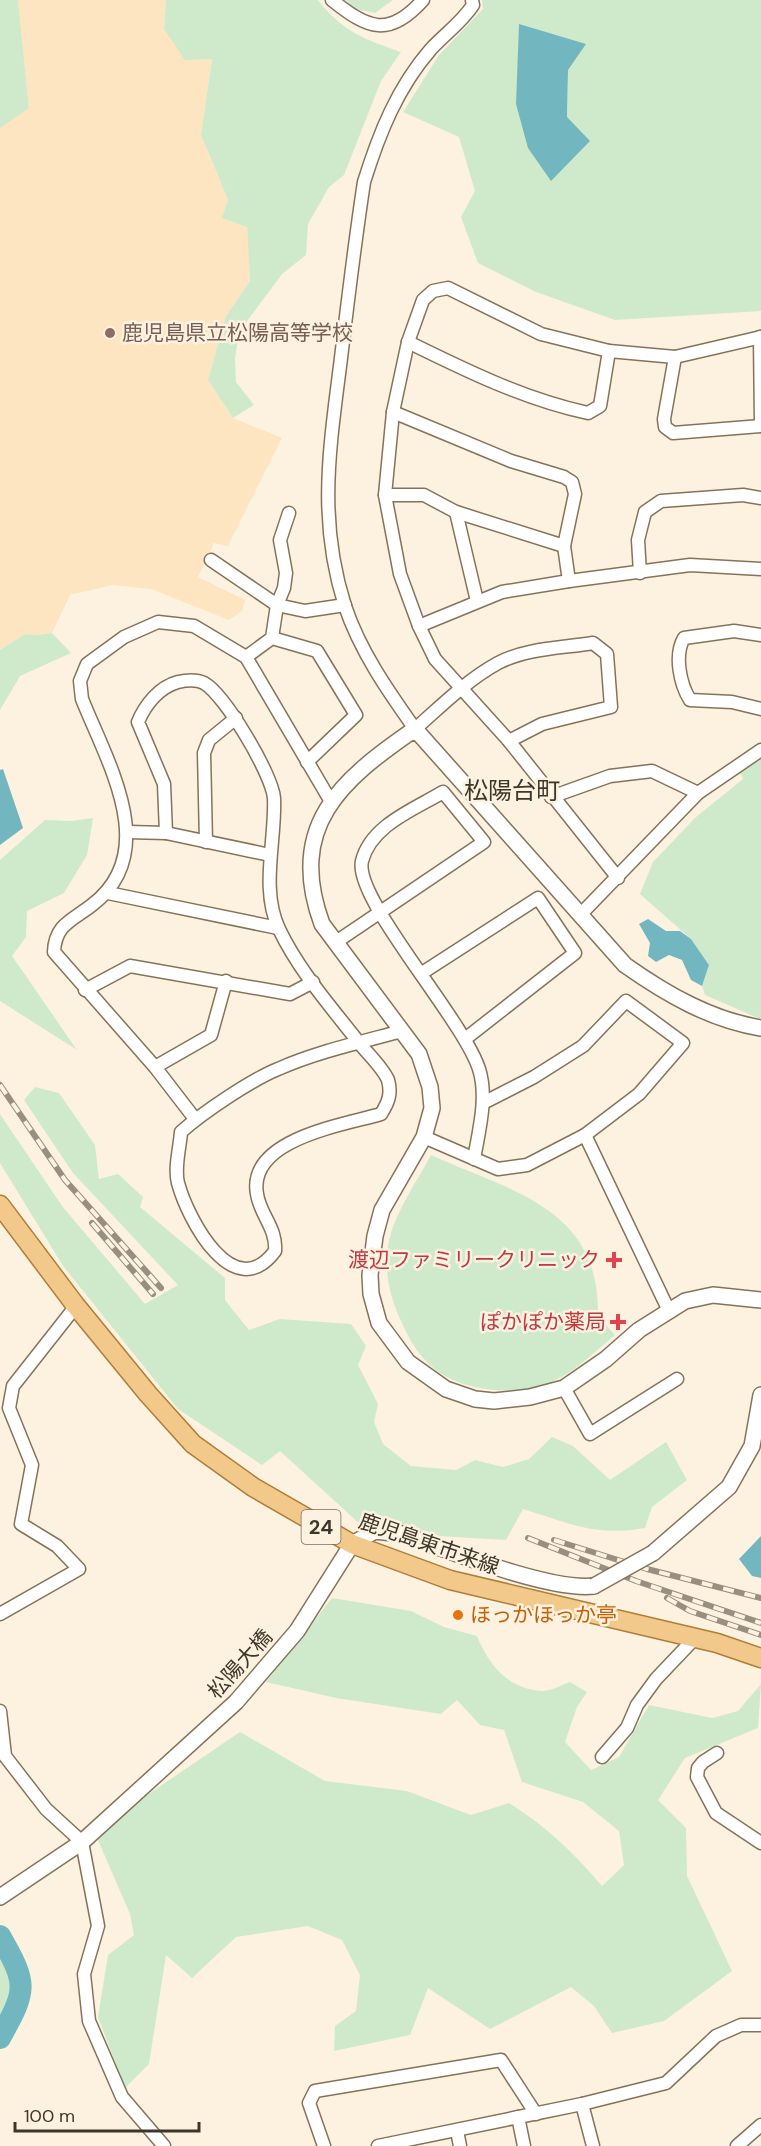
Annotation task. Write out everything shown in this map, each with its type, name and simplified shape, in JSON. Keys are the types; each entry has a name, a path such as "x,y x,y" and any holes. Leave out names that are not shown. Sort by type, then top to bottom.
{"main road":[{"name":"鹿児島東市来線","path":"0,1205 76,1306 148,1394 193,1444 253,1487 352,1544 450,1580 695,1638 761,1658"}],"street":[{"path":"332,0 359,21 385,26 408,17 423,0"},
{"path":"472,0 473,5 467,14 430,50 391,109 376,141 364,182 327,462 327,513 345,605 378,675 414,729 625,965 647,981 717,1016 761,1028"},
{"path":"618,878 551,797 509,741 435,659 419,626 400,574 386,495 393,412 408,342 423,300 433,291 448,288 541,334 609,351 675,357 760,337 761,426 673,433 665,427 664,419 675,357"},
{"path":"408,342 486,380 548,404 588,413 600,406 609,351"},
{"path":"393,412 572,482 575,494 564,546 569,581"},
{"path":"386,495 424,495 456,512 564,546"},
{"path":"640,573 638,540 645,512 661,501 743,495 761,498"},
{"path":"456,512 477,601"},
{"path":"246,657 272,638 277,605 284,588 286,573 280,540 289,513"},
{"path":"211,560 277,605 305,611 345,605"},
{"path":"419,626 502,592 690,566 761,569"},
{"path":"195,1119 155,1067 54,952 55,938 65,924 108,893 122,864 128,832 125,808 82,699 80,681 87,664 124,637 158,622 194,626 246,657 330,800"},
{"path":"761,635 734,631 684,638 678,648 683,689 690,700 732,702 761,709"},
{"path":"272,638 317,651 356,715 307,762"},
{"path":"509,741 542,724 611,707 607,654 593,643 525,654 499,662 461,688 414,729 370,760 330,800 315,838 310,859 314,902 322,924 420,1054 430,1087 432,1108 424,1137 382,1210 375,1236 370,1275 371,1294 383,1329 394,1346 424,1376 446,1389 474,1399 494,1401 564,1388 606,1359 639,1330 685,1301 713,1295 761,1300"},
{"path":"166,833 164,784 138,722 145,704 171,684 189,679 205,684 236,718 268,777 274,797 270,888 278,928 313,982 359,1042 388,1079 390,1099 381,1114 322,1128 283,1147 261,1166 257,1175 257,1197 276,1241 275,1251 266,1263 257,1269 234,1268 225,1262 188,1214 177,1180 181,1132 195,1119 277,1069 359,1042 402,1031"},
{"path":"206,842 204,753 209,740 236,718"},
{"path":"579,915 618,878 698,793 761,750"},
{"path":"551,797 610,776 652,771 698,793"},
{"path":"336,942 378,912 484,842 443,792 379,832 361,862 362,872 378,912 422,973 465,1039 480,1070 483,1103 474,1159"},
{"path":"128,832 166,833 270,855"},
{"path":"108,893 278,928"},
{"path":"422,973 538,898 575,952 465,1039"},
{"path":"85,990 130,966 290,994 313,982"},
{"path":"155,1067 211,1035 226,981"},
{"path":"424,1137 498,1169 527,1166 585,1135 639,1094 683,1043 626,1001 583,1046 534,1077 483,1103"},
{"path":"585,1135 669,1311"},
{"path":"0,1614 79,1569 57,1546 21,1524 32,1466 9,1408 12,1386 76,1306"},
{"path":"564,1388 590,1434 677,1379"},
{"path":"352,1544 368,1533 393,1532 552,1583 580,1588 594,1586 653,1553 729,1487 752,1446 761,1395"},
{"name":"松陽大橋","path":"0,1898 82,1842 236,1702 297,1631 327,1587 352,1544"},
{"path":"602,1757 627,1728 637,1705 656,1679 695,1638"},
{"path":"0,1711 5,1756 46,1809 82,1842 98,1926 84,1974 89,2021 122,2097 164,2146"},
{"path":"717,1753 703,1762 698,1768 697,1777 716,1813 761,1843"},
{"path":"378,2146 582,2104 666,2083 716,2036 741,2025 761,2025"},
{"path":"324,2146 309,2103 315,2091 501,2060 536,2114"},
{"path":"582,2104 592,2146"},
{"path":"518,2117 524,2146"},
{"path":"737,2146 761,2125"},
{"path":"457,2131 460,2146"}],"shaded area":[{"name":"鹿児島県立松陽高等学校","path":"18,0 166,0 164,29 212,59 201,135 228,200 247,227 250,281 226,316 208,380 233,418 282,438 228,546 214,543 198,577 245,600 242,611 229,620 151,589 112,585 70,595 52,633 25,634 0,650 0,128 29,107"}],"green space":[{"path":"0,0 18,0 29,108 0,128"},
{"path":"166,0 318,0 345,27 376,43 401,52 381,81 344,175 329,187 308,224 306,255 282,274 239,332 235,359 236,382 254,405 233,418 208,380 226,316 250,281 247,227 222,218 228,200 201,135 212,59 185,60 164,29"},
{"path":"346,0 393,0 375,13 356,9"},
{"path":"482,0 761,0 761,311 615,320 536,292 478,263 461,217 475,191 459,137 403,112 439,55 483,9","holes":["519,24 568,70 567,117"]},
{"path":"52,633 71,653 20,676 0,710 0,650 25,634"},
{"path":"761,756 760,1019 705,995 702,986 709,965 691,939 640,894 653,862 696,817 743,779 738,768"},
{"path":"93,818 87,855 64,893 27,911 26,937 12,956 77,1050 0,1001 0,860 45,820 71,821"},
{"path":"35,1087 59,1093 95,1145 99,1179 118,1174 143,1197 140,1207 225,1278 225,1300 249,1330 280,1319 351,1324 366,1346 358,1365 378,1404 374,1422 383,1444 411,1466 456,1470 475,1460 503,1467 529,1459 552,1437 573,1446 610,1480 666,1442 687,1480 652,1507 645,1528 597,1530 569,1524 523,1509 506,1540 420,1535 381,1521 361,1525 280,1451 262,1465 178,1409 63,1266 0,1163 0,1114 62,1206 145,1304 178,1285 73,1173 24,1100"},
{"path":"431,1155 492,1180 546,1208 567,1227 584,1250 595,1279 598,1316 615,1335 564,1376 544,1385 529,1388 497,1390 481,1388 450,1379 421,1356 411,1341 391,1294 387,1275 388,1246 406,1199"},
{"path":"332,1598 411,1611 444,1627 477,1636 494,1666 501,1674 519,1686 542,1691 570,1682 587,1692 577,1707 565,1742 591,1770 619,1757 649,1705 712,1718 738,1711 761,1684 758,1728 685,1758 658,1800 686,1828 687,1876 732,1971 664,2021 612,2033 594,2006 571,1987 490,2029 428,1988 410,2035 334,2051 335,2026 356,2011 360,1975 342,1940 308,1926 236,1937 192,1978 166,1955 149,2064 125,2088 98,2017 108,1955 134,1935 130,1914 94,1831 240,1732 325,1781 407,1791 471,1815 509,1803 559,1841 602,1886 624,1865 619,1831 583,1802 522,1782 504,1730 480,1725 457,1700 441,1714 336,1698 266,1682"},
{"path":"0,1948 12,1970 15,1988 11,2006 0,2029"}],"water":[{"path":"519,24 586,44 568,70 567,117 590,141 551,181 528,148 516,104"},
{"path":"3,769 23,828 0,845 0,770"},
{"path":"648,919 666,931 680,931 691,939 709,965 702,986 691,980 682,960 669,955 656,962 648,956 650,943 639,924"},
{"path":"761,1536 761,1578 752,1576 739,1559"}],"waterway":[{"path":"0,1936 16,1966 21,1987 15,2008 0,2038"}],"railway":[{"path":"0,1085 65,1180 161,1288"},
{"path":"92,1223 153,1294"},
{"path":"528,1538 636,1581 761,1623"},
{"path":"554,1540 647,1569 761,1598"},
{"path":"667,1598 690,1611 761,1635"}],"place":[{"name":"鹿児島県立松陽高等学校","path":"110,333"},
{"name":"渡辺ファミリークリニック","path":"614,1260"},
{"name":"ぽかぽか薬局","path":"618,1322"},
{"name":"ほっかほっか亭","path":"458,1615"}],"district":[{"name":"松陽台町","path":"512,791"}]}
